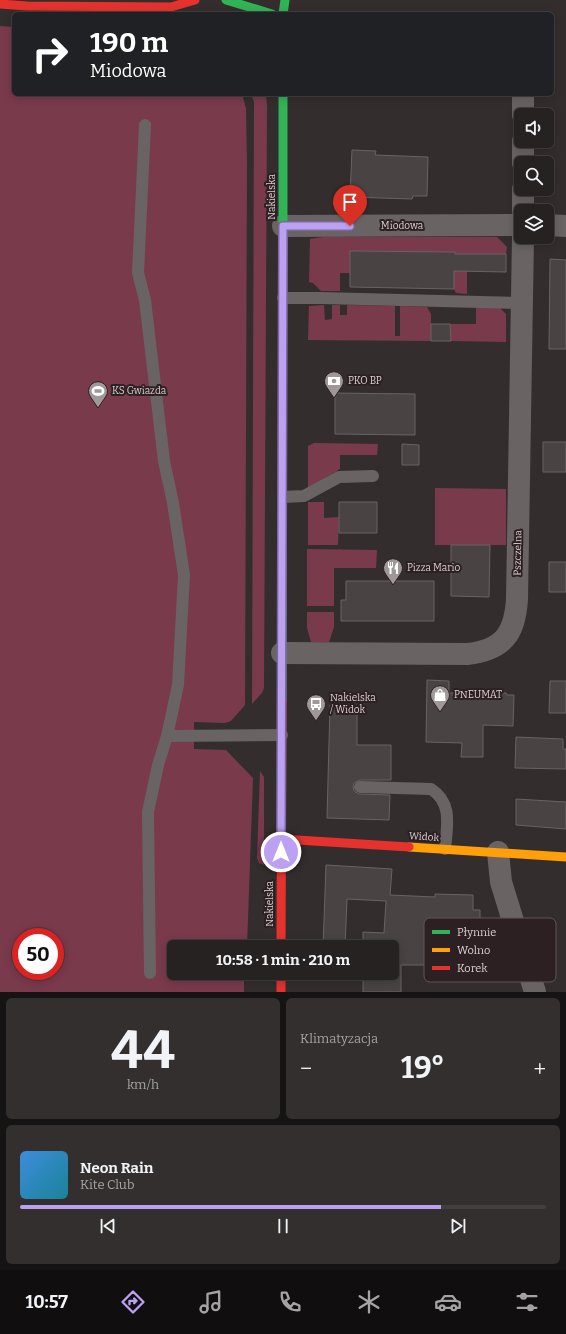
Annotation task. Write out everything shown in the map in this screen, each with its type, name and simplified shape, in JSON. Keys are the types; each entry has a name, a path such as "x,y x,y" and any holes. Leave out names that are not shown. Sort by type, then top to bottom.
{"main road":[{"path":"0,4 27,6 171,7 195,0"},
{"path":"226,0 265,12"},
{"path":"279,0 282,12"},
{"path":"283,12 285,0"},
{"path":"171,7 184,12"},
{"name":"Nakielska","path":"281,940 283,96"},
{"name":"Widok","path":"281,839 566,857"},
{"path":"281,980 281,992"}],"street":[{"path":"523,96 523,108"},
{"name":"Miodowa","path":"283,226 514,225"},
{"path":"554,225 566,226"},
{"name":"Pszczelna","path":"282,653 467,654 488,650 498,645 505,639 511,628 517,607 523,244"},
{"path":"498,852 501,882 512,918"},
{"path":"532,982 535,992"}],"lane":[{"path":"145,125 138,273 144,300 164,461 184,576 178,685 148,812 150,973"},
{"path":"283,298 522,303"},
{"path":"283,497 304,496 339,477 372,476"},
{"path":"167,736 282,735"},
{"path":"360,787 431,789 438,794 444,801 447,811 445,849"}],"shaded area":[{"name":"KS Gwiazda","path":"0,26 12,27 12,96 243,96 246,108 245,705 231,721 225,723 194,722 194,749 226,750 253,778 247,940 167,940 167,980 244,980 244,992 0,992"},
{"path":"252,96 266,96 264,688 262,693 252,704 254,102"},
{"path":"323,237 497,237 507,247 506,254 469,254 467,294 456,293 454,289 454,252 351,251 350,273 340,273 340,291 321,291 313,283 309,282 310,239"},
{"path":"324,305 325,320 332,319 332,305 340,305 340,315 347,315 347,305 395,306 395,336 400,336 400,306 427,307 431,314 431,341 308,340 309,306"},
{"path":"476,308 500,308 506,314 506,342 451,341 450,324 476,324"},
{"path":"314,443 378,444 377,455 340,455 340,469 308,489 308,446"},
{"path":"435,488 506,489 506,545 435,545"},
{"path":"308,502 324,502 324,518 339,517 338,545 308,545"},
{"path":"307,549 377,550 376,568 334,568 334,606 307,606"},
{"path":"307,612 334,612 334,627 329,642 311,642 307,628"},
{"path":"260,771 264,777 264,865 259,863 257,858"}],"building":[{"path":"352,150 376,151 375,155 428,157 427,196 413,196 412,199 350,197"},
{"path":"350,251 506,254 506,272 454,271 454,289 350,287"},
{"path":"550,259 566,260 566,349 549,349"},
{"path":"431,324 450,324 451,341 431,341"},
{"path":"335,393 415,394 415,435 335,434"},
{"path":"543,442 566,442 566,472 543,472"},
{"path":"402,444 419,445 419,465 402,465"},
{"path":"339,502 377,502 377,533 339,533"},
{"path":"451,545 490,545 489,597 451,596"},
{"path":"549,562 566,562 566,592 549,592"},
{"path":"346,581 434,581 434,621 341,621 341,600 346,600"},
{"path":"427,680 449,681 449,693 506,693 507,695 514,695 513,726 483,725 483,757 461,757 462,743 426,742"},
{"path":"550,681 566,681 566,713 549,713"},
{"path":"330,705 357,706 357,745 391,745 391,780 360,780 354,783 353,786 354,791 359,794 390,795 389,820 327,818"},
{"path":"516,737 563,739 563,749 566,749 566,769 515,768"},
{"path":"516,799 566,802 566,829 516,825"},
{"path":"326,865 392,869 390,895 435,897 435,894 473,895 473,910 480,910 480,918 424,918 424,965 401,965 401,992 363,992 363,980 399,980 399,940 363,940 363,932 384,933 386,901 347,899 345,940 323,940"}],"traffic: fast":[{"path":"226,0 265,12"},
{"path":"283,12 285,0"},
{"path":"283,96 283,226"},
{"path":"282,497 282,700"}],"traffic: slow":[{"path":"409,847 566,857"}],"traffic: jam":[{"path":"0,4 27,6 171,7 195,0"},
{"path":"282,497 283,226"},
{"path":"281,940 282,700"},
{"path":"281,839 409,847"},
{"path":"281,980 281,992"}],"place":[{"name":"PKO BP","path":"334,398"},
{"name":"KS Gwiazda","path":"98,408"},
{"name":"Pizza Mario","path":"393,585"},
{"name":"PNEUMAT","path":"440,712"},
{"name":"Nakielska / Widok","path":"316,721"}],"route":[{"path":"281,852 283,226 350,226"}]}
